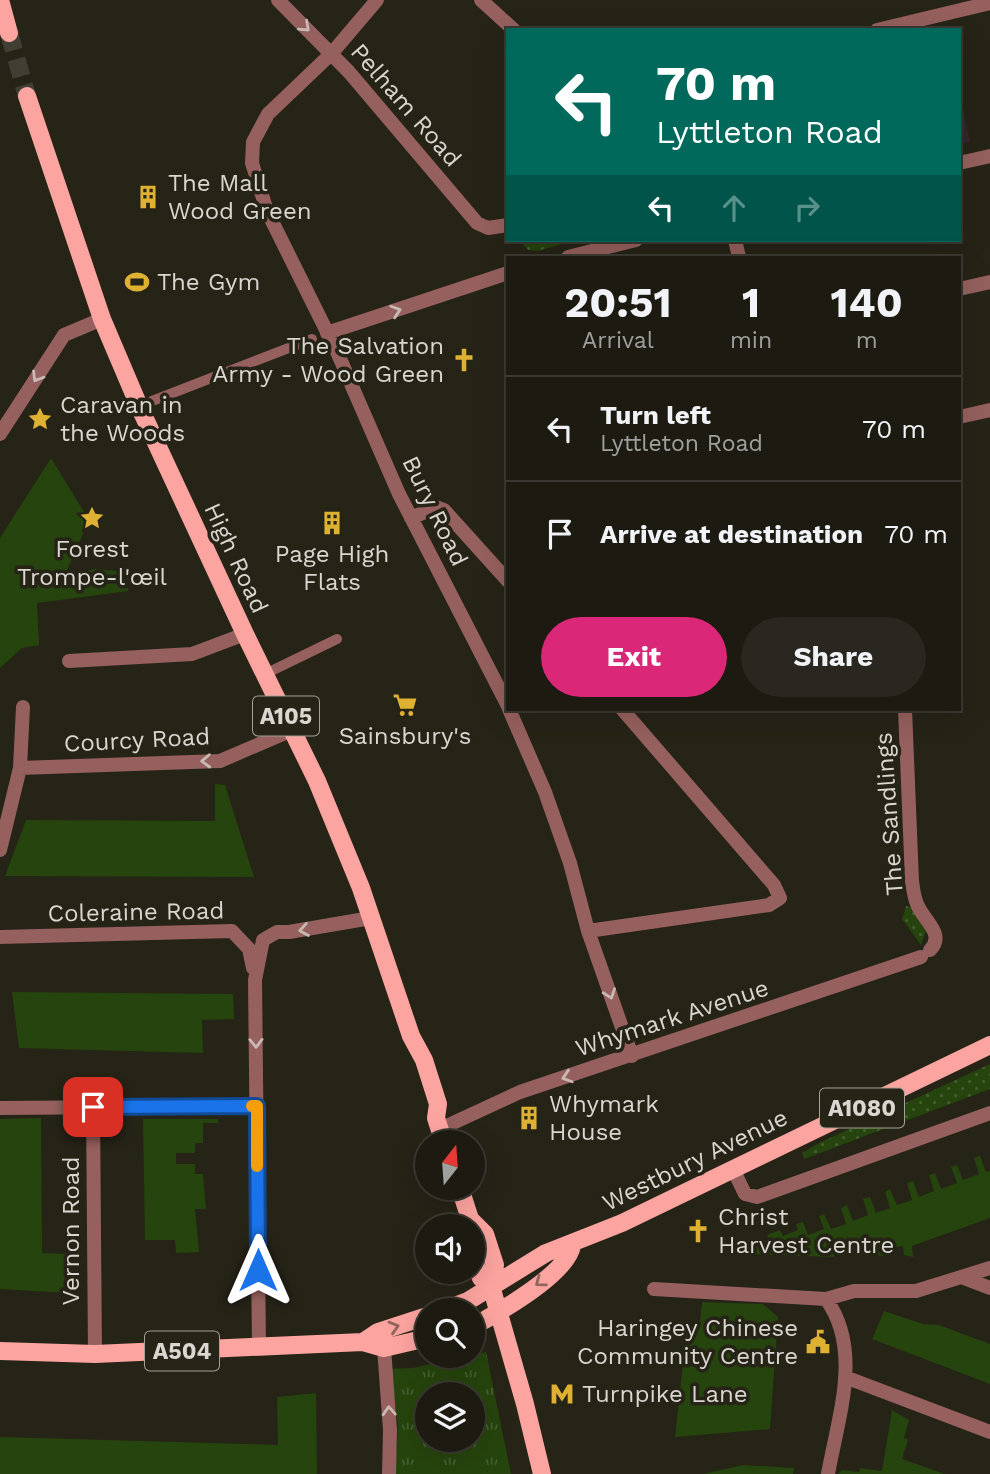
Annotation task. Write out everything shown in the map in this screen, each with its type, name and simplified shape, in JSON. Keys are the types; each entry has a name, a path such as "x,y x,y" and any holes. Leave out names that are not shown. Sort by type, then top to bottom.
{"main road":[{"path":"0,0 9,33"},
{"name":"High Road","path":"27,96 102,319 139,406 245,634 317,781 371,918 411,1036 424,1060 438,1104 440,1130"},
{"name":"Westbury Avenue","path":"491,1286 546,1254 572,1245 990,1045"},
{"path":"485,1234 495,1265 491,1286 541,1474"},
{"name":"Westbury Avenue","path":"499,1313 556,1269 571,1252 572,1245"},
{"path":"485,1281 491,1286"},
{"path":"473,1298 491,1286"},
{"path":"485,1320 499,1313"},
{"name":"A504","path":"363,1342 378,1332 415,1320"},
{"name":"A504","path":"0,1351 95,1354 363,1342 384,1348 415,1341"}],"street":[{"name":"Pelham Road","path":"278,0 332,53 477,223 488,228 506,226"},
{"name":"Bury Road","path":"377,0 332,53 268,114 253,142 252,163 267,211 327,333 411,518 506,703"},
{"path":"481,0 512,28"},
{"path":"885,28 990,3"},
{"path":"961,163 990,156"},
{"path":"572,256 628,242"},
{"path":"327,333 506,274"},
{"path":"961,289 990,282"},
{"path":"0,434 64,335 102,319"},
{"path":"152,401 312,338"},
{"path":"961,417 990,410"},
{"path":"411,518 436,507 444,510 506,579"},
{"path":"69,661 192,654 245,634"},
{"path":"265,674 337,639"},
{"path":"0,850 20,768 23,707"},
{"name":"Bury Road","path":"510,711 545,792 570,863 588,931 632,1056"},
{"path":"588,931 769,905 780,898 774,885 624,711"},
{"name":"The Sandlings","path":"905,711 912,881 917,905 937,936 925,953"},
{"name":"Courcy Road","path":"20,768 220,761 292,730"},
{"path":"258,1348 256,980 263,940 277,932 371,918"},
{"name":"Coleraine Road","path":"0,937 232,931 249,949 256,980"},
{"name":"Whymark Avenue","path":"440,1130 520,1092 632,1056 925,953"},
{"path":"0,1108 257,1106"},
{"name":"Vernon Road","path":"93,1107 95,1354"},
{"path":"733,1169 745,1194 757,1197 990,1114"},
{"path":"654,1289 825,1298 854,1291 916,1291 990,1268"},
{"path":"964,1278 990,1288"},
{"path":"825,1298 843,1331 847,1354 828,1474"},
{"path":"384,1348 390,1430 389,1474"},
{"path":"845,1377 990,1432"}],"shaded area":[{"path":"961,99 970,142 961,144"}],"green space":[{"path":"521,242 569,242 538,251 528,250"},
{"path":"51,458 89,520 65,575 94,569 119,571 129,591 37,603 39,645 22,648 0,668 0,538"},
{"path":"215,784 225,785 254,877 5,876 26,820 215,821"},
{"path":"906,906 911,907 926,931 921,945 902,919"},
{"path":"12,992 233,994 234,1019 202,1020 203,1053 19,1048"},
{"path":"990,1064 990,1089 804,1159 802,1153 817,1144"},
{"path":"41,1118 42,1253 69,1254 68,1293 0,1289 0,1119"},
{"path":"143,1119 218,1119 218,1123 203,1123 203,1143 195,1143 195,1153 176,1153 176,1164 195,1164 195,1174 203,1174 206,1209 195,1209 199,1252 176,1253 175,1240 145,1240"},
{"path":"980,1156 986,1172 990,1171 990,1218 912,1246 913,1257 904,1255 903,1246 891,1248 891,1256 750,1254 748,1242 771,1243 767,1235 780,1230 783,1236 798,1230 796,1224 803,1222 808,1235 824,1229 819,1216 824,1214 831,1229 846,1224 841,1208 847,1205 853,1221 868,1215 863,1199 870,1197 876,1213 890,1208 885,1192 890,1189 897,1205 912,1200 907,1183 913,1181 919,1197 934,1191 929,1175 935,1173 941,1189 957,1183 951,1167 957,1165 963,1180 979,1174 974,1158"},
{"path":"702,1302 763,1304 778,1317 770,1429 675,1437 686,1336 682,1326 696,1326 700,1323"},
{"path":"884,1311 923,1324 939,1325 990,1344 990,1384 872,1339"},
{"path":"486,1352 511,1474 395,1474 398,1423 389,1369 485,1368"},
{"path":"316,1393 317,1474 0,1474 0,1437 278,1445 277,1397"},
{"path":"892,1410 909,1420 904,1438 908,1440 902,1459 945,1474 838,1474 842,1470 859,1472 860,1468 882,1471"},
{"path":"743,1465 794,1468 793,1474 703,1474"}],"tunnel":[{"path":"9,33 27,96"}],"slow traffic":[{"path":"252,1106 257,1106 257,1166"}],"place":[{"name":"The Mall Wood Green","path":"148,197"},
{"name":"The Gym","path":"137,282"},
{"name":"The Salvation Army - Wood Green","path":"464,360"},
{"name":"Caravan in the Woods","path":"40,419"},
{"name":"Forest Trompe-l'œil","path":"92,518"},
{"name":"Page High Flats","path":"332,523"},
{"name":"Sainsbury's","path":"405,705"},
{"name":"Whymark House","path":"529,1118"},
{"name":"Christ Harvest Centre","path":"698,1231"},
{"name":"Haringey Chinese Community Centre","path":"818,1342"},
{"name":"Turnpike Lane","path":"562,1394"}],"route":[{"path":"93,1107 257,1106 258,1270"}]}
